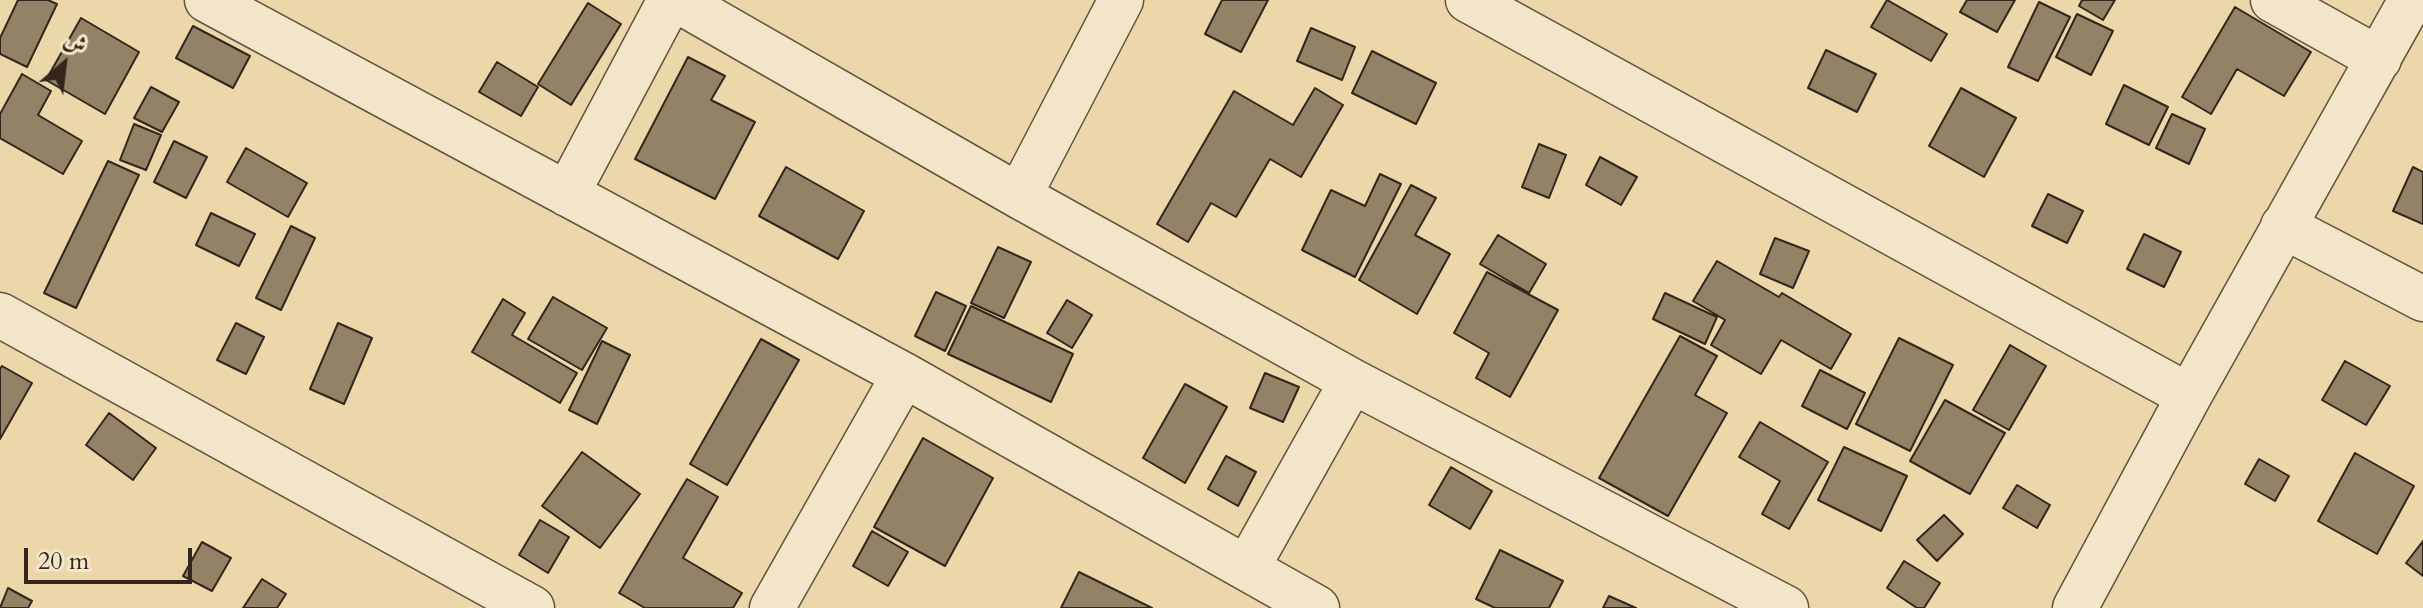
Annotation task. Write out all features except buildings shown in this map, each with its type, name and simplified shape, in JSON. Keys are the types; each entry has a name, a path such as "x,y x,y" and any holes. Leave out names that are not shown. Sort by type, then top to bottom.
{"street":[{"path":"207,0 904,375 1317,608"},
{"path":"567,194 670,0"},
{"path":"677,0 1019,196 1352,381 1786,608"},
{"path":"1019,196 1121,0"},
{"path":"1468,0 2189,396"},
{"path":"2273,0 2379,59"},
{"path":"2075,608 2189,396 2411,0"},
{"path":"2283,226 2423,299"},
{"path":"0,315 532,608"},
{"path":"772,608 904,375"},
{"path":"1247,568 1352,381"}]}
